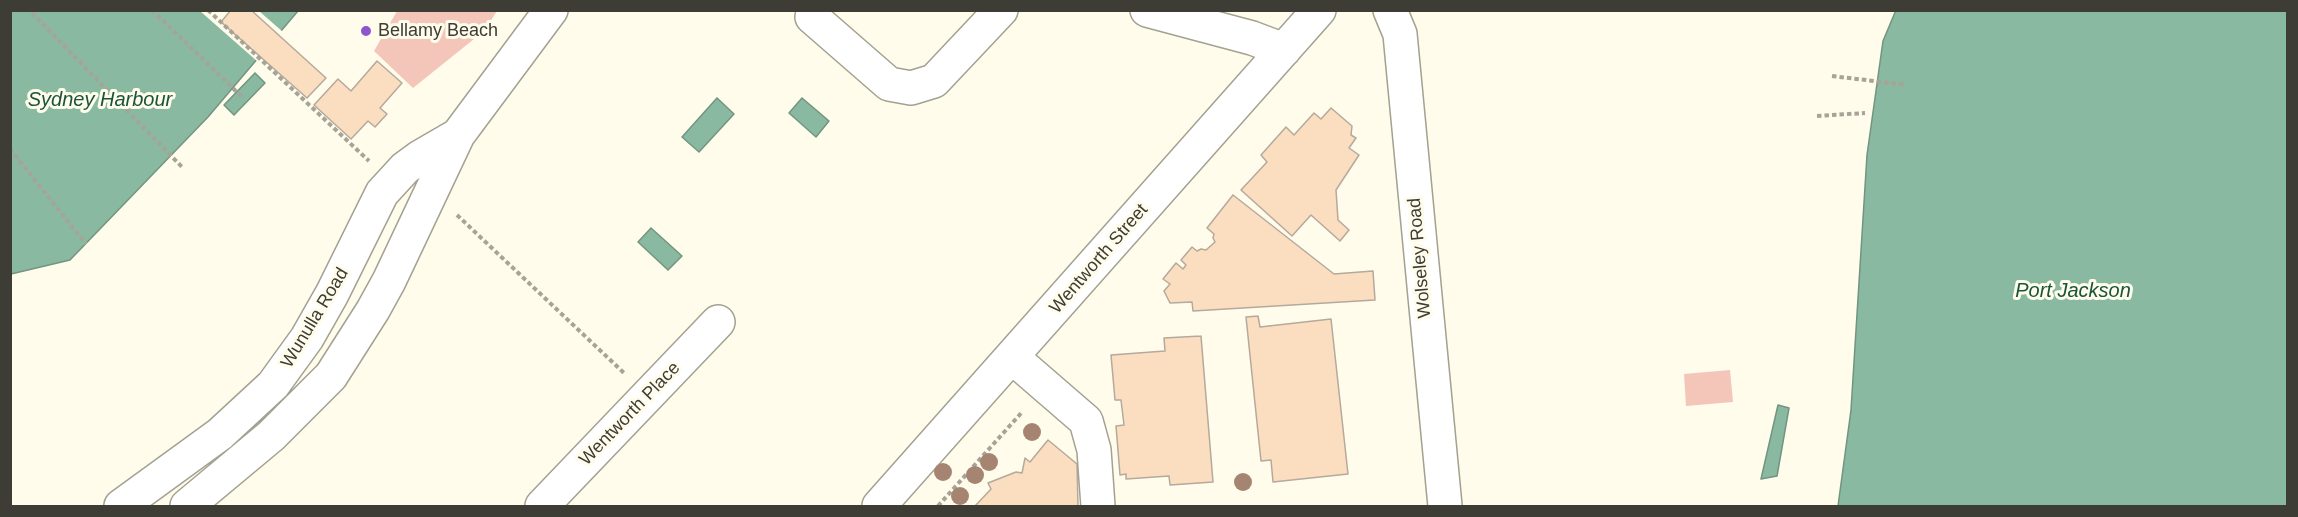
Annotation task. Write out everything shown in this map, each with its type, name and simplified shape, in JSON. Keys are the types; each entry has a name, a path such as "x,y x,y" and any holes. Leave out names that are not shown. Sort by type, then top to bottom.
{"street":[{"name":"Wunulla Road","path":"187,507 271,436 331,375 374,310 433,192 458,135 550,10"},
{"path":"812,17 889,84 911,88 934,81 1001,10"},
{"path":"1147,10 1252,38 1284,50"},
{"name":"Wentworth Street","path":"879,507 1319,10"},
{"name":"Wolseley Road","path":"1390,10 1400,34 1445,507"},
{"name":"Wunulla Road","path":"121,507 220,434 273,385 312,330 382,194 405,168 458,135"},
{"name":"Wentworth Place","path":"542,507 718,322"},
{"path":"1012,357 1086,421 1094,450 1098,507"}],"path":[{"path":"152,10 242,97"},
{"path":"207,10 370,162"},
{"path":"32,13 183,168"},
{"path":"1832,76 1907,85"},
{"path":"1817,116 1865,113"},
{"path":"10,149 86,244"},
{"path":"433,192 648,396"},
{"path":"938,507 1046,386"}],"shaded area":[{"path":"397,11 497,11 484,31 413,88 374,51"},
{"path":"1730,370 1733,402 1686,406 1684,374"}],"water":[{"name":"Port Jackson","path":"1896,10 2287,11 2287,506 1838,506 1851,410 1867,155 1883,41"},
{"name":"Sydney Harbour","path":"10,11 298,11 208,117 70,260 11,274"},
{"path":"255,73 265,83 234,115 224,105"},
{"path":"717,98 734,114 699,152 682,137"},
{"path":"802,98 829,121 816,137 789,113"},
{"path":"651,228 682,256 668,270 638,242"},
{"path":"1778,405 1789,408 1777,476 1761,479"}],"pier":[{"path":"200,11 231,11 221,22 261,58 258,62"},
{"path":"251,11 259,11 283,32 280,36"}],"building":[{"path":"231,10 251,10 326,78 307,98 221,22"},
{"path":"377,61 402,83 380,108 387,114 375,127 368,121 351,139 314,105 338,79 351,91"},
{"path":"1331,108 1352,126 1351,135 1356,138 1349,148 1359,155 1336,190 1338,220 1349,230 1340,241 1311,215 1292,236 1241,190 1267,162 1261,155 1286,127 1294,135 1314,113 1321,119"},
{"path":"1233,195 1334,274 1373,271 1375,300 1193,311 1192,302 1170,303 1164,291 1170,284 1163,279 1176,263 1183,269 1186,265 1181,260 1192,247 1197,251 1206,250 1215,242 1214,234 1207,228"},
{"path":"1258,316 1260,327 1331,319 1348,474 1273,482 1271,460 1261,461 1246,317"},
{"path":"1201,336 1213,482 1170,485 1169,476 1126,479 1126,474 1120,475 1116,426 1124,425 1121,400 1115,400 1111,355 1165,351 1164,338"},
{"path":"1048,440 1077,464 1078,506 975,506 991,489 988,483 1016,472 1022,473 1025,458 1030,462"}],"place":[{"name":"Bellamy Beach","path":"366,31"}]}
